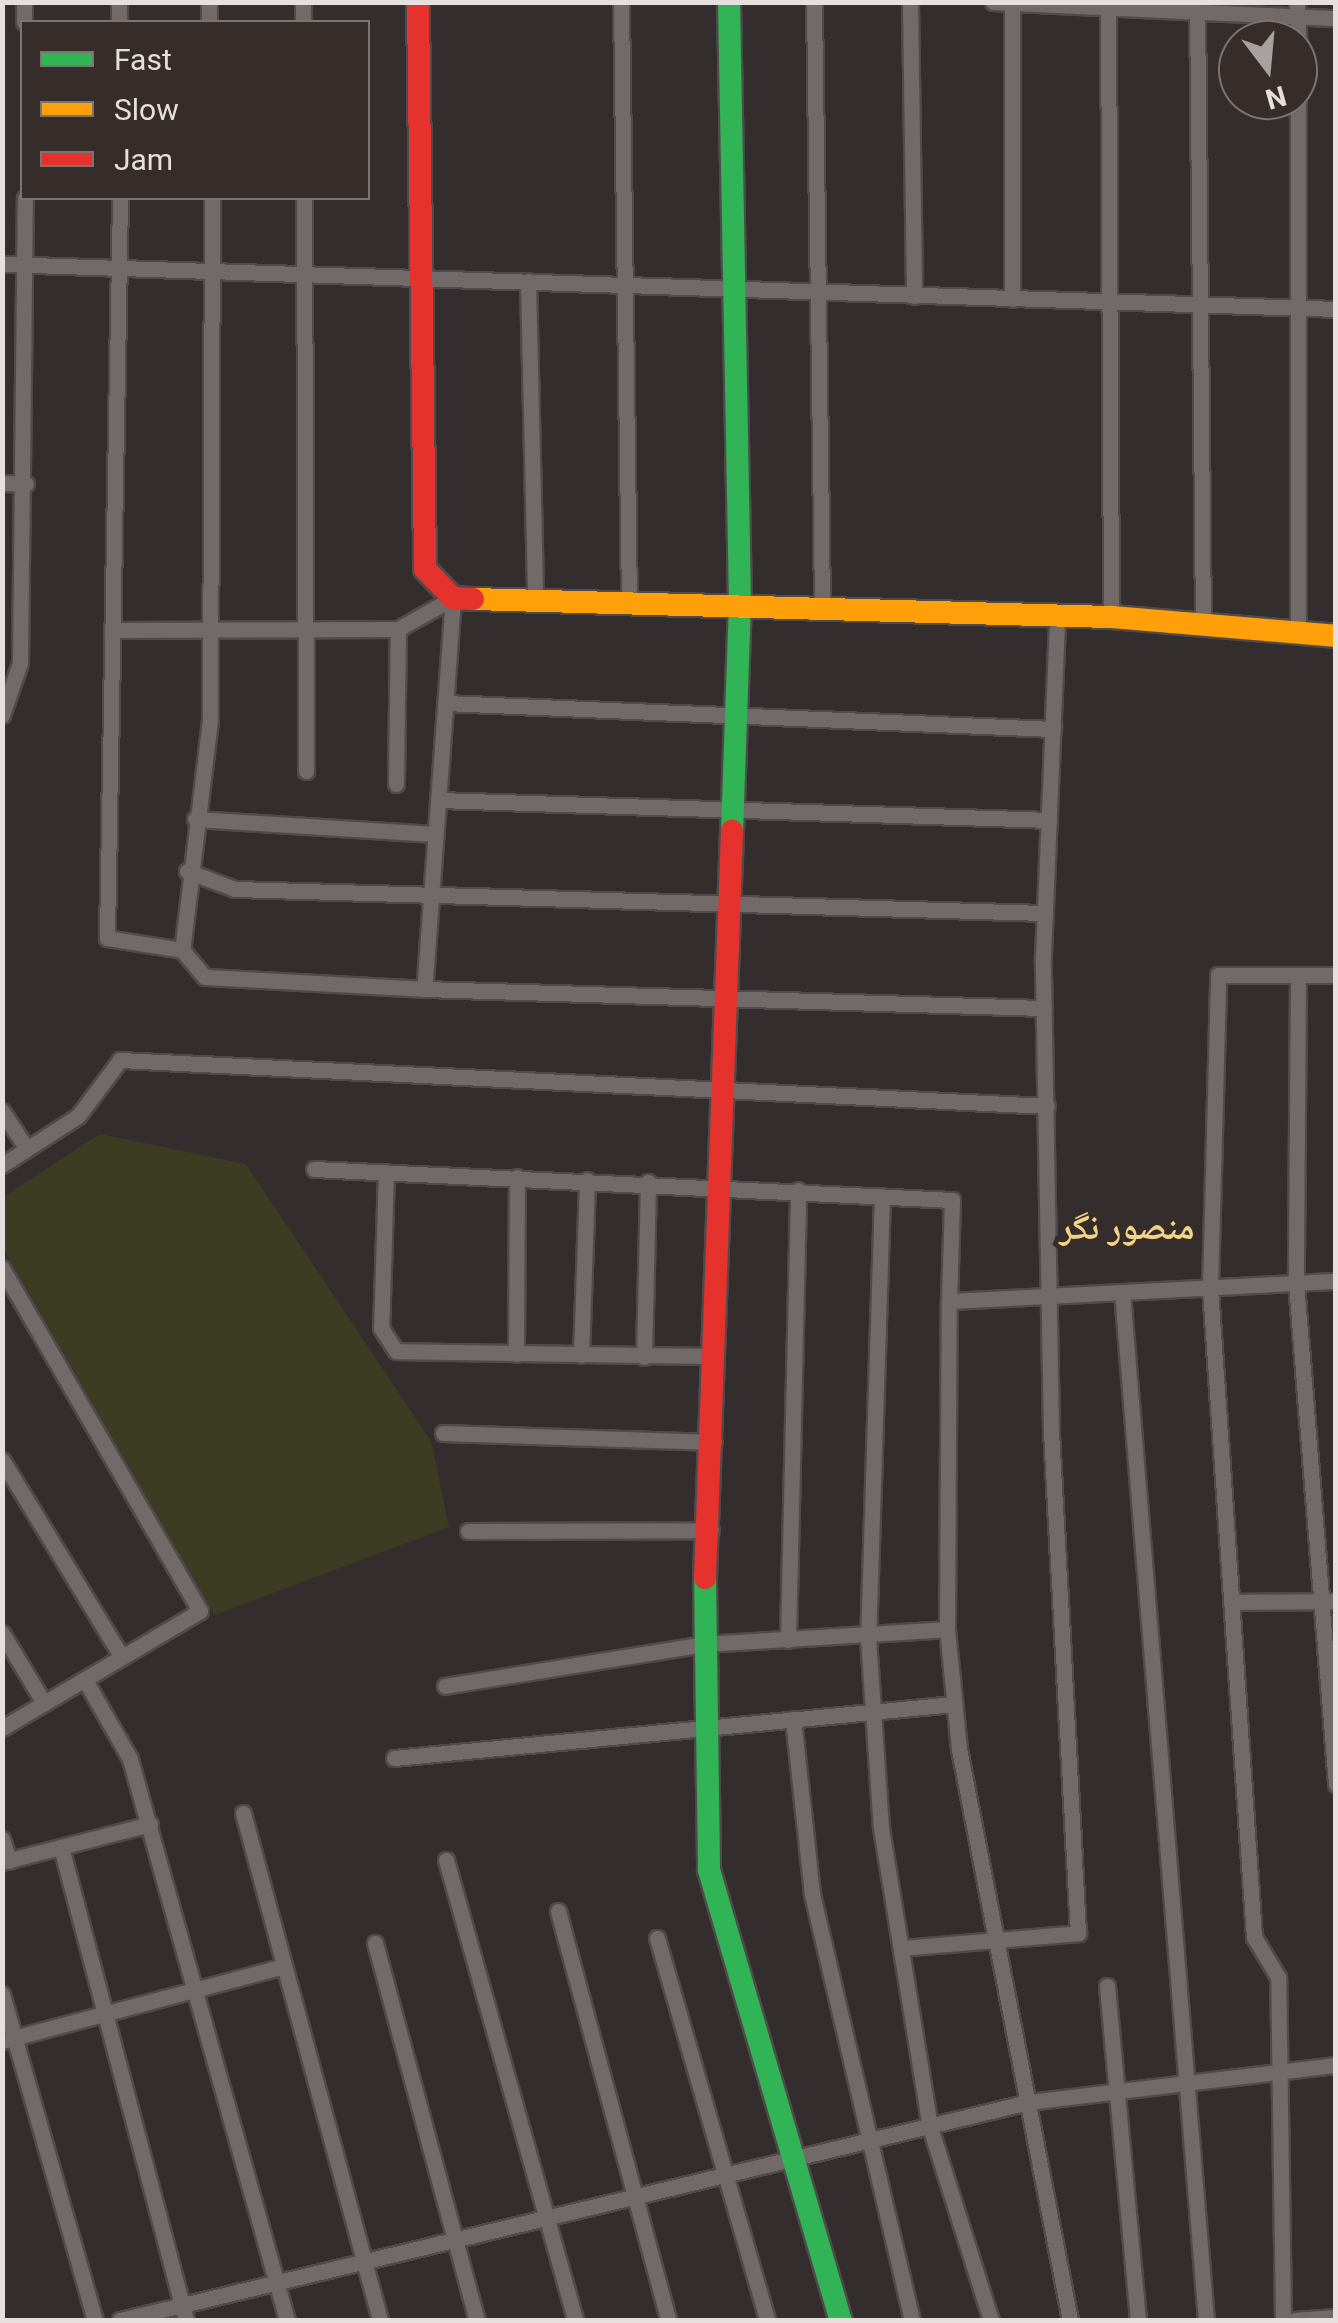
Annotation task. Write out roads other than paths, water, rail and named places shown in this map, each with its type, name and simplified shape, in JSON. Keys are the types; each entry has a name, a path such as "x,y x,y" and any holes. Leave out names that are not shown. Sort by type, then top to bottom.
{"street":[{"path":"418,2 425,569 453,598 424,989"},
{"path":"621,2 628,603"},
{"path":"728,2 740,603 711,1530 703,1644 710,1724 709,1870 800,2158 841,2320"},
{"path":"814,2 822,609"},
{"path":"910,2 914,296"},
{"path":"994,2 1298,10 1336,18"},
{"path":"1012,3 1012,298"},
{"path":"1108,5 1110,617"},
{"path":"1197,7 1204,625"},
{"path":"1298,120 1298,632"},
{"path":"2,714 20,664 26,484 25,200"},
{"path":"120,200 107,938 182,950 205,977 424,989 728,992 1044,1008"},
{"path":"182,950 210,630 212,200"},
{"path":"304,200 306,772"},
{"path":"2,264 422,275 820,294 1336,309"},
{"path":"528,281 535,600"},
{"path":"2,483 26,484"},
{"path":"113,630 398,629 453,598 740,603 1110,617 1336,636"},
{"path":"901,1948 1078,1934 1050,1296 1044,1008 1058,616"},
{"path":"396,784 398,629"},
{"path":"2,665 20,664"},
{"path":"445,703 1052,729"},
{"path":"438,800 1049,820"},
{"path":"195,819 435,834"},
{"path":"187,870 235,889 1045,913"},
{"path":"1283,2320 1278,1977 1254,1938 1210,1288 1218,974 1336,975"},
{"path":"1298,975 1296,1284 1328,1601 1336,1784"},
{"path":"2,1165 78,1116 120,1060 308,1076 725,1087 1046,1106"},
{"path":"2,1112 27,1149"},
{"path":"314,1169 722,1182 952,1200 947,1629 954,1704 1070,2320"},
{"path":"386,1172 381,1328 396,1351 716,1356"},
{"path":"516,1354 518,1177"},
{"path":"581,1356 587,1180"},
{"path":"644,1357 648,1182"},
{"path":"788,1640 798,1190"},
{"path":"882,1196 868,1638 873,1712 901,1948 930,2127 991,2320"},
{"path":"2,1268 200,1611 2,1728"},
{"path":"949,1301 1336,1282"},
{"path":"1122,1292 1171,1919 1193,2082 1206,2320"},
{"path":"444,1434 714,1442"},
{"path":"2,1460 122,1656"},
{"path":"468,1531 711,1530"},
{"path":"1231,1602 1328,1601"},
{"path":"444,1686 703,1644 868,1638 947,1629"},
{"path":"2,1634 44,1704"},
{"path":"85,1680 130,1759 199,1989 286,2320"},
{"path":"394,1758 710,1724 954,1704"},
{"path":"793,1720 812,1894 865,2144 912,2320"},
{"path":"243,1813 380,2320"},
{"path":"2,1840 6,1862 150,1824"},
{"path":"61,1847 184,2314"},
{"path":"446,1860 575,2320"},
{"path":"558,1911 668,2320"},
{"path":"657,1938 767,2320"},
{"path":"375,1943 477,2320"},
{"path":"9,2039 284,1966"},
{"path":"1106,1986 1138,2320"},
{"path":"2,1994 9,2039 96,2320"},
{"path":"120,2320 184,2314 276,2284 1030,2102 1336,2065"},
{"path":"1295,2320 1336,2317"}],"district":[{"name":"منصور نگر","path":"1127,1228"}]}
